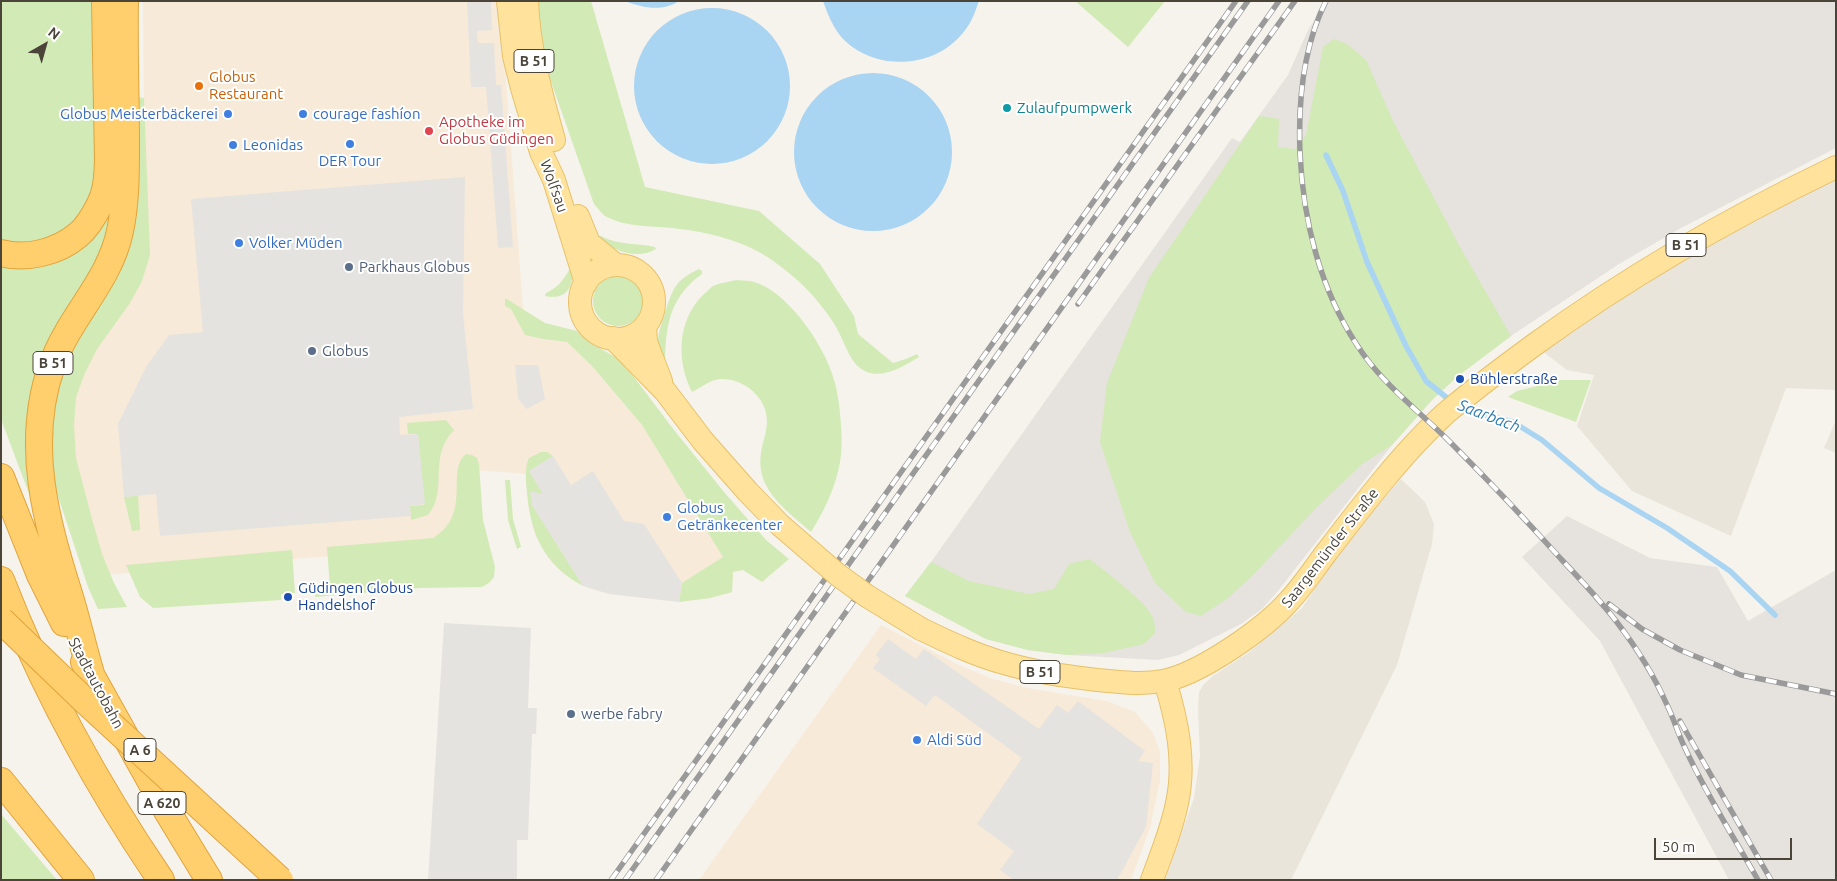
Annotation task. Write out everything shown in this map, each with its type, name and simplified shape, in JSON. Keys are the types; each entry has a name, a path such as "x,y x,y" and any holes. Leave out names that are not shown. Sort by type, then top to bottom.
{"highway":[{"name":"B 51","path":"49,567 47,516 39,456 41,409 56,358 105,272 114,252 124,211 126,179 120,2"},
{"path":"1,253 24,256 66,244 80,234 101,202 106,183 108,162 120,2"},
{"path":"1,477 49,567"},
{"name":"Stadtautobahn","path":"49,567 70,598 92,677 167,811 209,880"},
{"name":"A 620","path":"1,580 5,605 56,703 109,798 161,880"},
{"name":"A 6","path":"5,605 82,698 280,880"},
{"path":"1,781 81,880"}],"main road":[{"name":"Wolfsau","path":"508,1 514,56 522,88 541,152 554,180 586,283"},
{"name":"Wolfsau","path":"527,1 528,31 536,76 569,191 590,243 616,265"},
{"name":"Saargemünder Straße","path":"614,338 665,391 704,441 748,492 780,525 838,575 867,596 921,629 975,653 1004,663 1057,675 1125,683 1165,681 1202,665 1237,644 1256,632 1280,611 1378,487 1445,414 1467,396 1545,337 1629,280 1689,244 1836,167"},
{"path":"616,265 636,270 644,276 654,295 654,304 653,312 645,326 630,336 614,338 596,332 584,317 581,307 581,296 586,283 599,270 616,265"},
{"name":"Saargemünder Straße","path":"645,326 646,342 665,391"},
{"path":"1152,880 1178,801 1181,748 1165,681"}],"shaded area":[{"path":"143,1 500,1 525,335 567,342 592,366 642,425 733,572 732,592 710,598 679,602 609,594 583,586 562,572 551,561 535,535 528,505 528,474 477,470 483,543 104,575 65,446 69,394 145,242"},
{"path":"467,1 491,1 492,30 477,31 478,43 494,43 496,85 501,85 513,247 498,248 486,87 471,87"},
{"path":"1327,1 1836,1 1836,148 1681,228 1619,264 1511,336 1458,376 1432,400 1392,445 1262,609 1241,624 1179,655 1158,660 1067,655 1028,650 986,639 905,596 1232,138 1240,142 1288,75 1308,30"},
{"name":"Globus","path":"465,177 463,314 473,409 399,417 400,435 418,434 425,504 410,506 411,516 160,536 156,494 124,497 118,424 146,367 169,335 203,332 191,199"},
{"path":"1836,178 1836,390 1786,388 1731,536 1632,491 1577,426 1594,375 1567,370 1542,351 1666,269"},
{"path":"515,365 538,365 545,399 527,409 518,398"},
{"path":"1836,420 1836,453 1824,448"},
{"path":"553,456 571,485 593,471 624,521 644,524 682,583 679,602 609,594 583,586 532,505 530,491 543,494 529,471"},
{"path":"1401,479 1425,502 1434,524 1432,544 1397,665 1291,880 1165,880 1194,798 1200,756 1199,692 1204,684 1213,676 1248,653 1302,608 1346,542"},
{"path":"1567,516 1650,558 1717,567 1748,621 1836,570 1836,880 1729,880 1600,641 1522,557"},
{"path":"444,623 531,628 528,708 537,708 536,734 532,734 528,840 517,840 517,880 428,880"},
{"path":"881,625 961,666 993,679 1032,689 1107,701 1135,712 1153,733 1160,752 1160,781 1150,828 1131,880 699,880"},
{"path":"888,639 916,659 924,649 1039,729 1057,705 1068,713 1078,701 1145,751 1138,761 1153,763 1146,827 1117,880 1014,880 1000,870 1014,851 977,824 1022,758 935,695 926,706 873,668 880,659 876,655"}],"green space":[{"path":"1,1 95,1 98,138 94,187 87,205 59,235 21,245 1,241"},
{"path":"538,1 591,1 645,187 759,211 820,264 854,316 858,334 893,363 917,354 919,357 885,373 867,372 852,359 825,310 804,286 761,253 736,242 710,234 684,229 622,223 603,215 594,204 548,73 540,29"},
{"path":"1075,1 1165,1 1128,47"},
{"path":"1334,39 1347,44 1366,60 1394,123 1460,247 1511,336 1458,376 1432,400 1392,445 1362,464 1316,508 1253,575 1228,598 1201,616 1186,612 1155,583 1130,532 1100,442 1107,383 1149,278 1259,116 1279,119 1278,147 1295,149 1306,135 1323,47"},
{"path":"137,97 144,98 150,255 142,281 130,303 97,349 76,397 74,425 76,458 102,554 114,583 127,607 98,609 88,587 56,490 51,456 52,421 57,391 67,361 117,275"},
{"path":"114,196 109,233 101,253 58,330 34,507 1,419 1,263 16,267"},
{"path":"599,237 614,241 655,247 656,249 641,254 626,253 611,247"},
{"path":"699,269 702,271 702,274 683,292 672,312 667,335 665,361 659,348 658,337 670,298 679,282"},
{"path":"569,270 573,271 571,283 566,292 558,296 545,296 546,293 559,284"},
{"path":"618,276 627,278 638,287 643,301 641,310 632,321 618,326 609,324 598,315 593,301 595,292 604,281"},
{"path":"736,280 752,281 767,288 793,309 815,339 831,369 841,422 841,454 836,481 811,532 778,502 764,481 760,461 767,421 766,413 759,398 753,391 737,382 720,379 712,381 692,392 683,367 682,341 684,328 695,304 712,287"},
{"path":"505,298 545,323 577,331 590,343 621,360 724,492 766,540 789,559 762,582 743,570 733,572 732,592 710,598 679,602 682,583 723,557 642,425 592,366 567,342 525,335 511,309 505,306"},
{"path":"1560,380 1591,380 1576,422 1508,397 1517,391"},
{"path":"446,420 454,430 446,441 439,463 437,495 434,505 428,515 411,520 410,506 424,505 418,434 408,434 407,423"},
{"path":"541,452 547,452 553,456 529,471 543,494 532,505 583,586 558,569 549,558 536,535 529,508 526,466 529,458"},
{"path":"466,454 477,458 479,464 483,520 495,567 494,577 489,583 482,587 420,588 315,597 315,590 330,588 327,547 433,538 445,528 452,517 460,462"},
{"path":"505,480 510,480 513,519 521,547 517,549 508,520"},
{"path":"138,495 140,530 132,531 124,497"},
{"path":"292,550 295,593 281,594 281,600 153,608 140,597 126,565"},
{"path":"1089,559 1124,587 1149,611 1154,620 1155,633 1144,644 1104,653 1067,655 1028,650 986,639 905,596 931,562 969,581 1029,594 1054,589 1069,564"},
{"path":"1,814 57,880 1,880"}],"water":[{"path":"625,1 679,1 666,7 652,8"},
{"path":"823,1 979,1 968,26 957,39 944,49 930,57 898,62 881,60 866,54 846,42 837,31"},
{"path":"704,8 720,8 735,11 749,17 767,31 781,49 787,63 790,86 787,109 781,123 767,141 749,155 735,161 720,164 704,164 689,161 675,155 657,141 647,129 637,109 634,94 634,78 637,63 643,49 657,31 669,21 689,11"},
{"path":"873,73 903,79 929,96 946,122 952,152 946,182 929,208 903,225 873,231 843,225 817,208 800,182 794,152 800,122 817,96 843,79"}],"waterway":[{"name":"Saarbach","path":"1326,155 1343,191 1367,262 1406,346 1426,381 1452,402"},
{"name":"Saarbach","path":"1462,407 1513,422 1542,440 1599,488 1667,528 1730,571 1775,615"}],"railway":[{"path":"611,880 1236,1"},
{"path":"625,880 1248,1"},
{"path":"656,880 1279,1"},
{"path":"1078,304 1295,1"},
{"path":"1326,1 1318,19 1307,56 1301,95 1300,153 1305,203 1310,228 1323,277 1333,301 1357,345 1377,372 1450,442 1610,613 1644,662 1656,683 1702,782 1758,880"},
{"path":"1609,604 1642,629 1680,650 1741,675 1836,694"},
{"path":"1680,721 1771,880"}],"place":[{"name":"Globus Restaurant","path":"199,86"},
{"name":"Zulaufpumpwerk","path":"1007,108"},
{"name":"Globus Meisterbäckerei","path":"228,114"},
{"name":"courage fashíon","path":"303,114"},
{"name":"Apotheke im Globus Güdingen","path":"429,131"},
{"name":"DER Tour","path":"350,144"},
{"name":"Leonidas","path":"233,145"},
{"name":"Volker Müden","path":"239,243"},
{"name":"Parkhaus Globus","path":"349,267"},
{"name":"Globus","path":"312,351"},
{"name":"Bühlerstraße","path":"1460,379"},
{"name":"Globus Getränkecenter","path":"667,517"},
{"name":"Güdingen Globus Handelshof","path":"288,597"},
{"name":"werbe fabry","path":"571,714"},
{"name":"Aldi Süd","path":"917,740"}]}
